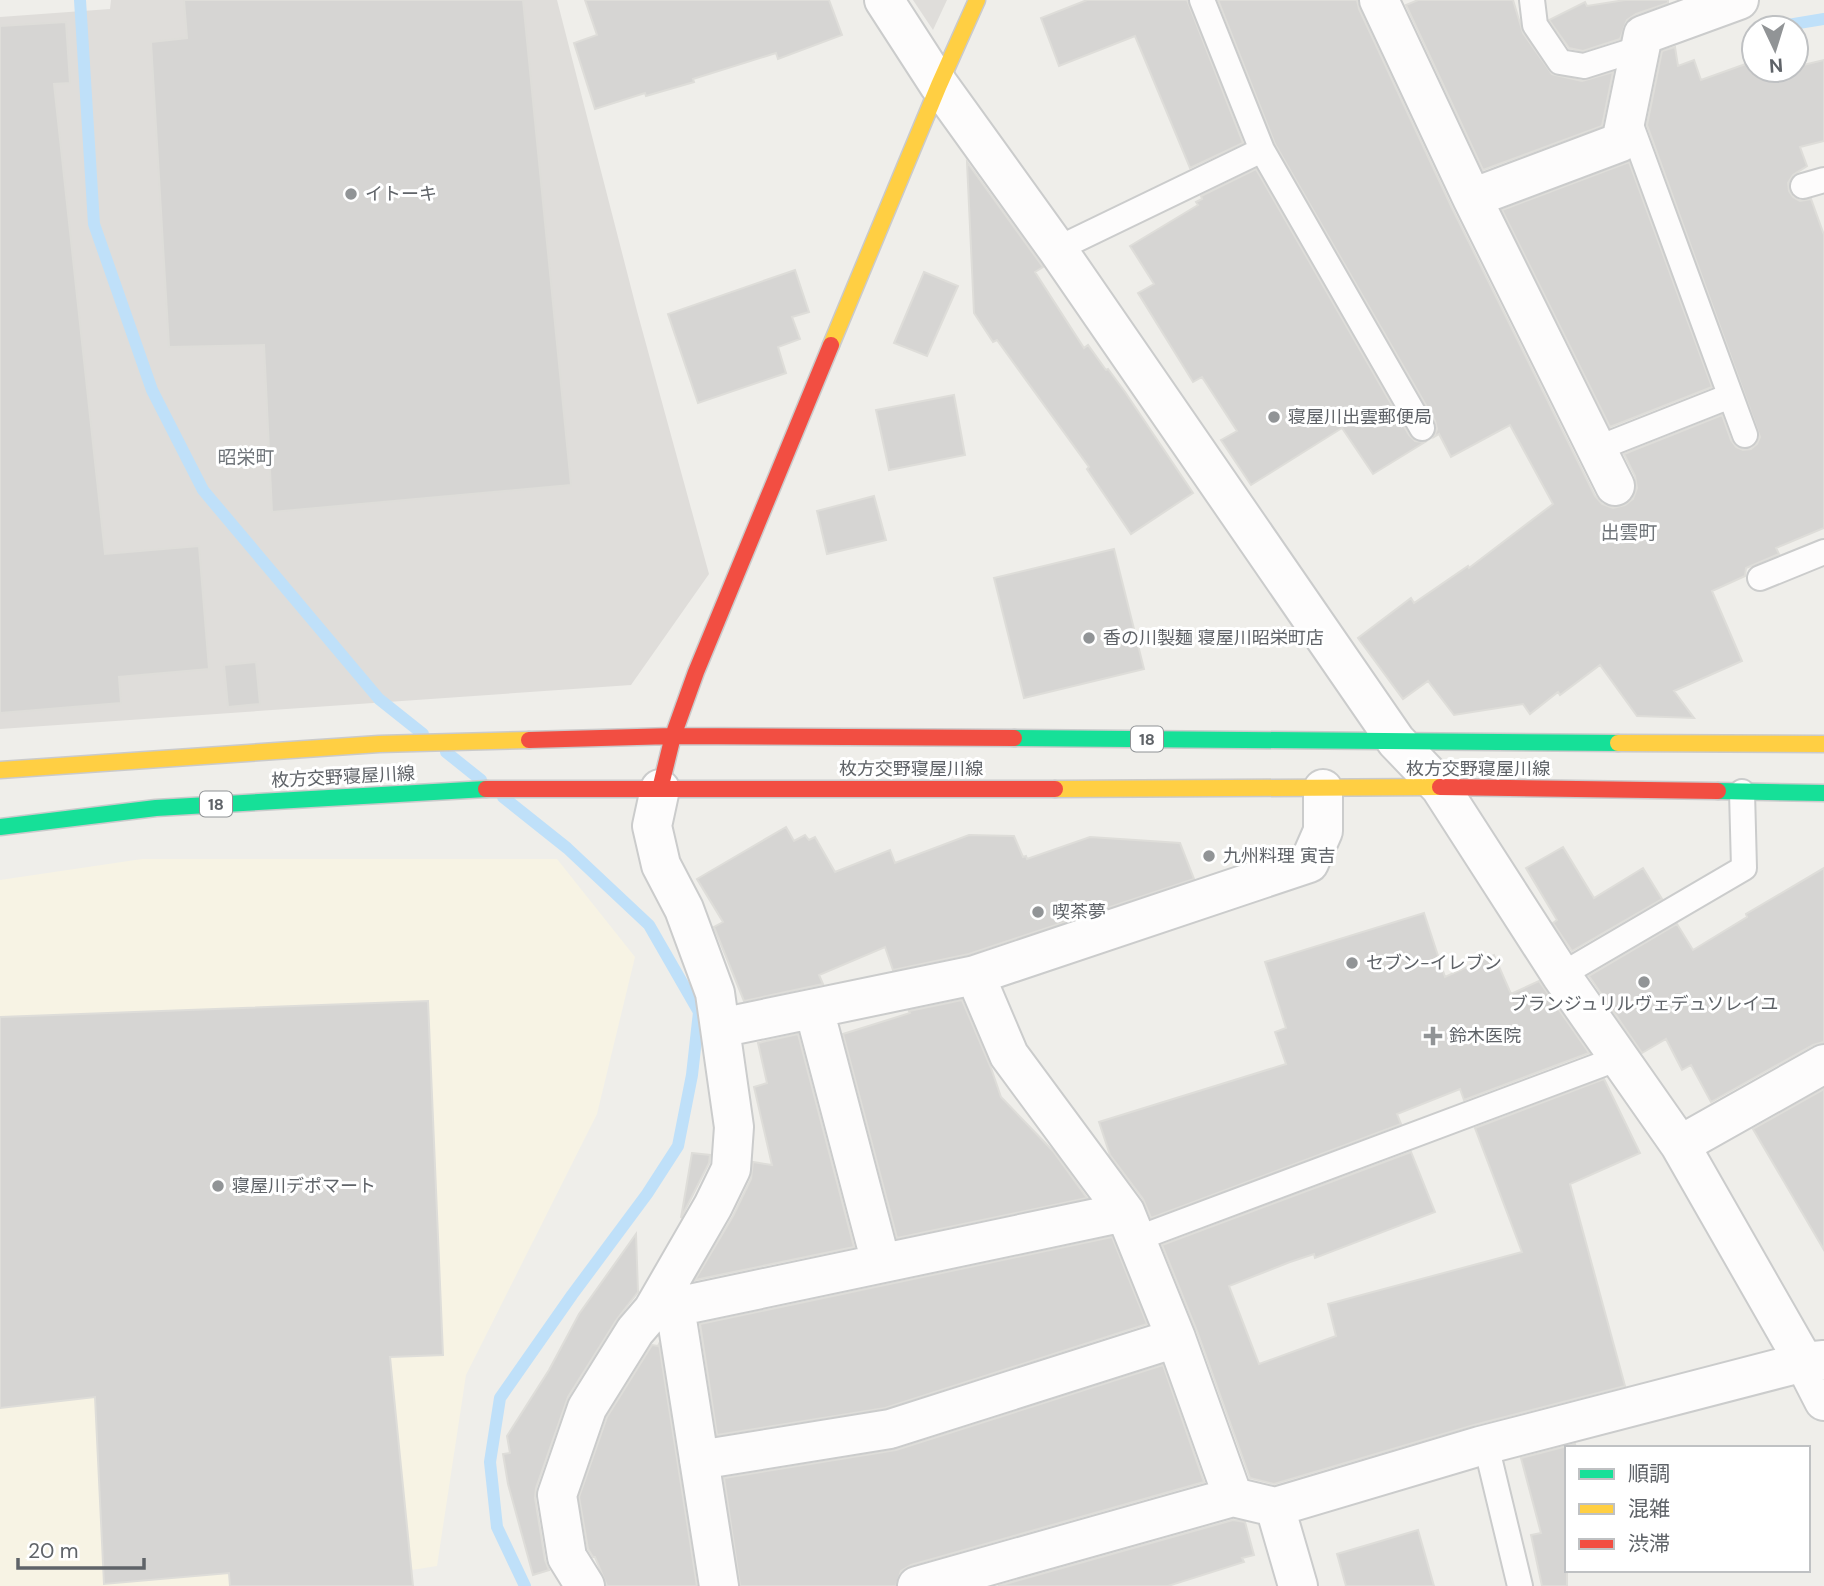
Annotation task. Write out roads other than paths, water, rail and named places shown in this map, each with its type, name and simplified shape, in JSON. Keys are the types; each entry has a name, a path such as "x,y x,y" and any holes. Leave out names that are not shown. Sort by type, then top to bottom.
{"main road":[{"path":"660,789 673,736 696,672 939,85 977,0"},
{"name":"枚方交野寝屋川線","path":"0,770 379,744 673,736 1824,744"},
{"name":"枚方交野寝屋川線","path":"0,827 156,808 526,788 1440,787 1824,793"}],"street":[{"path":"884,0 939,85 1058,249 1396,741 1440,787 1561,975 1680,1144 1814,1361 1824,1401"},
{"path":"1379,0 1472,198 1615,486"},
{"path":"1472,198 1620,142 1643,36 1683,10 1739,0"},
{"path":"585,1586 568,1557 557,1495 587,1408 635,1331 664,1308 732,1170 734,1127 720,1028 710,981 684,909 661,865 652,826 660,789"},
{"path":"720,1028 975,975 1309,863 1323,831 1324,789"},
{"path":"975,975 1009,1055 1131,1225 1176,1338 1233,1497"},
{"path":"814,1009 881,1263"},
{"path":"1680,1144 1824,1064"},
{"path":"664,1308 881,1263 1131,1225"},
{"path":"664,1308 699,1460 719,1586"},
{"path":"699,1460 890,1429 1176,1338"},
{"path":"917,1586 1233,1497 1275,1507 1486,1445 1814,1361"},
{"path":"1275,1507 1298,1586"}],"lane":[{"path":"1202,0 1262,150 1422,428"},
{"path":"1532,0 1535,26 1560,62 1584,66 1641,48"},
{"path":"1627,114 1745,435"},
{"path":"1058,249 1262,150"},
{"path":"1596,449 1730,396"},
{"path":"1760,578 1824,552"},
{"path":"1561,975 1744,868 1742,792"},
{"path":"1131,1225 1619,1058"},
{"path":"1486,1445 1520,1586"}],"waterway":[{"path":"80,0 94,224 152,390 203,490 379,699 423,734"},
{"path":"1810,21 1824,19"},
{"path":"446,752 481,780"},
{"path":"503,797 567,848 649,925 699,1012 692,1075 678,1146 647,1194 500,1398 490,1462 497,1527 525,1586"}],"place":[{"name":"イトーキ","path":"351,194"},
{"name":"寝屋川出雲郵便局","path":"1274,417"},
{"name":"香の川製麺 寝屋川昭栄町店","path":"1089,638"},
{"name":"九州料理 寅吉","path":"1209,856"},
{"name":"喫茶夢","path":"1038,912"},
{"name":"セブン-イレブン","path":"1352,963"},
{"name":"ブランジュリルヴェデュソレイユ","path":"1644,982"},
{"name":"鈴木医院","path":"1433,1036"},
{"name":"寝屋川デポマート","path":"218,1186"}],"district":[{"name":"昭栄町","path":"246,457"},
{"name":"出雲町","path":"1629,532"}]}
